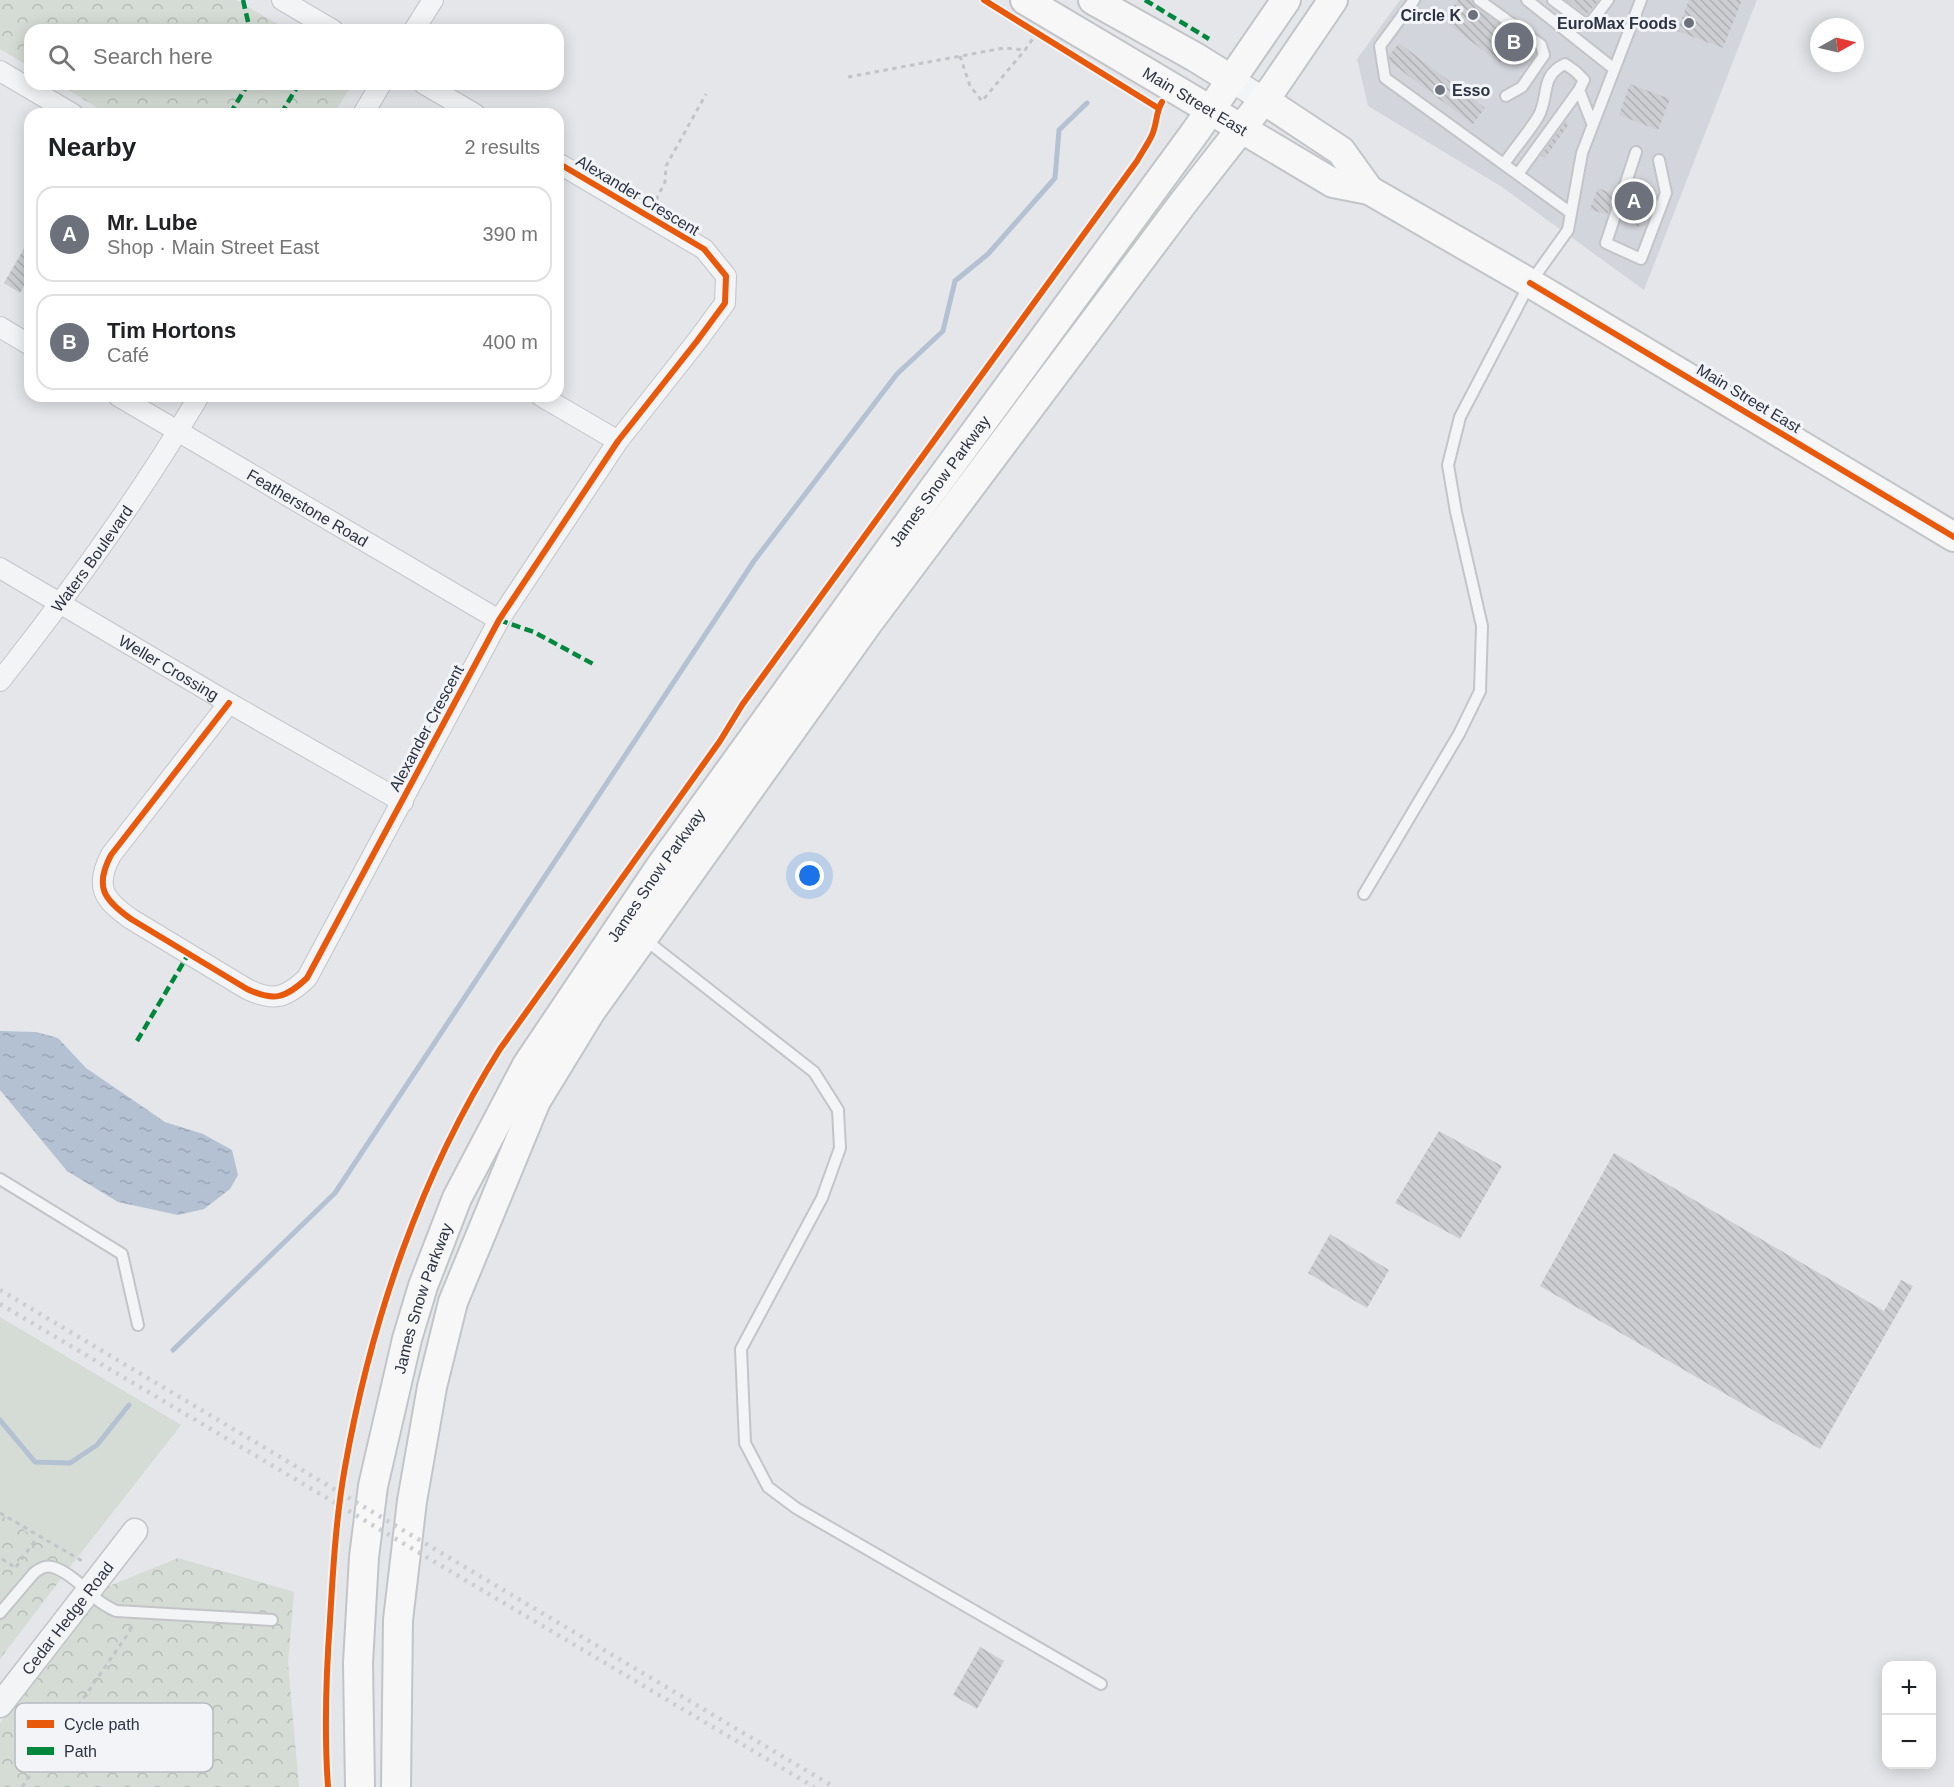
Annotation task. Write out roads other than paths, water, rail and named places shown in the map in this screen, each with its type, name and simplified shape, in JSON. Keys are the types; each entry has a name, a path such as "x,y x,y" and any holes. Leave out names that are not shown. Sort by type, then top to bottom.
{"main road":[{"name":"Main Street East","path":"1026,0 1333,183 1369,190 1530,283 1954,537"},
{"name":"Main Street East","path":"1093,0 1232,80"},
{"name":"James Snow Parkway","path":"360,1787 358,1663 363,1557 373,1485 407,1339 423,1286 457,1198 527,1065 660,867 1232,80 1286,0"},
{"name":"James Snow Parkway","path":"396,1787 398,1620 412,1501 432,1387 453,1302 536,1101 591,1011 868,623 1183,203 1242,129 1334,0"},
{"name":"Main Street East","path":"1268,94 1341,151 1369,190"}],"street":[{"path":"282,0 323,24"},
{"path":"418,24 433,0"},
{"path":"0,71 24,85"},
{"name":"Main Street East","path":"1232,80 1268,94"},
{"path":"32,90 63,108"},
{"path":"367,108 377,90"},
{"path":"434,90 465,108"},
{"name":"Alexander Crescent","path":"229,703 111,855 102,878 102,889 118,910 131,920 259,995 271,997 292,992 307,978 499,620 618,441 725,303 726,276 704,249 564,167"},
{"path":"0,327 24,341"},
{"name":"Featherstone Road","path":"128,402 499,620"},
{"name":"Waters Boulevard","path":"0,681 61,605 152,474 195,402"},
{"path":"551,402 618,441"},
{"name":"Weller Crossing","path":"0,568 403,802"},
{"name":"Cedar Hedge Road","path":"0,1705 135,1531"}],"lane":[{"path":"1414,0 1380,46 1385,78 1571,213"},
{"path":"1479,0 1541,45 1544,55 1522,87 1506,96"},
{"path":"1527,0 1613,68"},
{"path":"1553,0 1584,23 1591,22 1608,0"},
{"path":"1364,894 1459,734 1480,692 1482,626 1456,512 1448,465 1460,417 1530,283 1568,230 1582,153 1641,0"},
{"path":"1504,164 1540,115 1546,85 1554,69 1565,64 1584,80 1518,174"},
{"path":"1579,90 1592,123"},
{"path":"1636,152 1606,243 1641,259 1665,193 1659,160"},
{"path":"643,938 814,1072 838,1110 840,1148 822,1198 741,1349 745,1443 768,1487 796,1508 1101,1684"},
{"path":"0,1179 122,1254 138,1325"},
{"path":"0,1613 30,1577 40,1569 50,1566 95,1582 100,1603 116,1611 272,1620"}],"water":[{"path":"0,1031 36,1032 58,1038 86,1068 165,1122 203,1134 232,1150 238,1175 230,1189 204,1209 178,1215 118,1202 67,1171 0,1090"}],"waterway":[{"path":"173,1350 335,1193 754,561 897,374 943,331 955,281 988,254 1055,178 1059,130 1087,103"},
{"path":"0,1420 35,1462 70,1463 97,1445 129,1405"}],"railway":[{"path":"0,1290 834,1787"},
{"path":"0,1304 814,1787"}],"place":[{"name":"Circle K","path":"1473,15"},
{"name":"EuroMax Foods","path":"1689,23"},
{"name":"Tim Hortons","path":"1514,42"},
{"name":"Esso","path":"1440,90"},
{"name":"Mr. Lube","path":"1634,201"}]}
